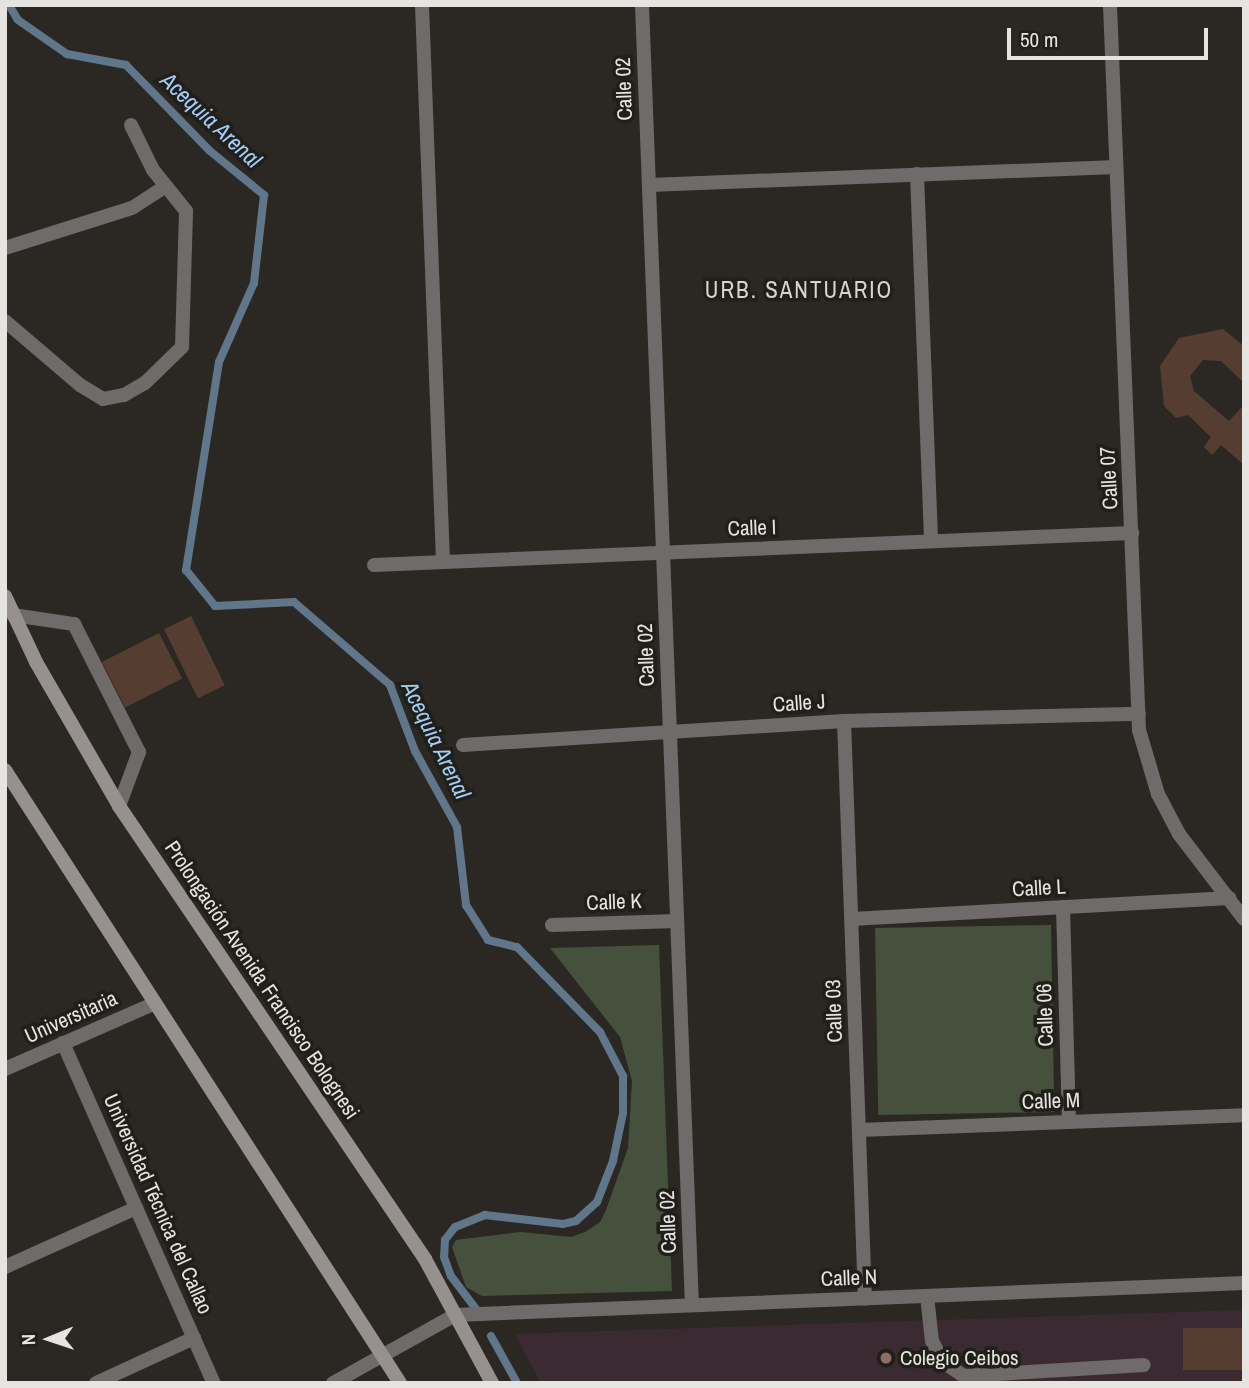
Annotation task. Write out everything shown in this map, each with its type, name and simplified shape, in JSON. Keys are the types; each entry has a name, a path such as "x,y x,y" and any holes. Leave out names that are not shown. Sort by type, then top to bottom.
{"main road":[{"name":"Prolongación Avenida Francisco Bolognesi","path":"5,596 119,806 425,1259 492,1383"},
{"path":"5,770 384,1354 400,1383"}],"street":[{"path":"422,5 443,562"},
{"name":"Calle 02","path":"642,5 692,1304"},
{"name":"Calle 07","path":"1110,5 1139,713 1144,757 1158,794 1179,834 1244,919"},
{"path":"5,321 80,385 103,398 124,395 160,373 182,347 186,312 186,211 164,187 131,125"},
{"path":"649,185 1116,167"},
{"path":"917,174 931,541"},
{"path":"5,248 121,212 164,187"},
{"name":"Calle I","path":"374,565 1132,533"},
{"path":"13,615 74,624 139,752 119,806"},
{"name":"Calle J","path":"463,745 844,721 1139,713"},
{"name":"Calle 03","path":"844,721 865,1299"},
{"name":"Calle L","path":"852,919 1229,898"},
{"name":"Calle 06","path":"1063,907 1069,1122"},
{"name":"Calle K","path":"552,925 677,921"},
{"name":"Universitaria","path":"5,1069 155,1003"},
{"name":"Universidad Técnica del Callao","path":"63,1043 214,1383"},
{"name":"Calle M","path":"859,1130 1244,1115"},
{"path":"5,1267 136,1208"},
{"name":"Calle N","path":"455,1315 1244,1283"},
{"path":"927,1296 932,1341 943,1362 964,1376 1144,1365"},
{"path":"333,1383 455,1315"},
{"path":"96,1383 194,1338"}],"shaded area":[{"name":"Colegio Ceibos","path":"1244,1310 1244,1383 541,1383 515,1334"}],"green space":[{"path":"1051,925 1054,1112 878,1115 875,928"},
{"path":"659,945 672,1291 482,1296 466,1287 452,1247 456,1240 521,1232 571,1237 585,1232 600,1222 628,1148 632,1081 620,1037 550,948"}],"building":[{"path":"1223,329 1244,346 1244,383 1221,361 1203,360 1190,376 1194,391 1229,421 1244,405 1244,465 1221,445 1212,455 1204,447 1211,437 1188,415 1176,418 1164,406 1160,366 1179,338"},
{"path":"191,616 225,685 198,698 164,629"},
{"path":"159,633 182,678 125,707 102,662"},
{"path":"1183,1328 1244,1328 1244,1370 1183,1370"}],"waterway":[{"name":"Acequia Arenal","path":"9,5 18,20 67,54 126,65 210,151 264,195 254,283 219,362 186,570 215,606 294,602 390,685 415,751 457,827 466,905 488,940 517,947 600,1032 623,1076 623,1113 613,1161 597,1202 576,1221 563,1224 485,1215 455,1227 445,1240 444,1257 451,1276 476,1309"},
{"name":"Acequia Arenal","path":"491,1336 517,1383"}],"place":[{"name":"Colegio Ceibos","path":"886,1358"}],"district":[{"name":"URB. SANTUARIO","path":"799,290"}]}
